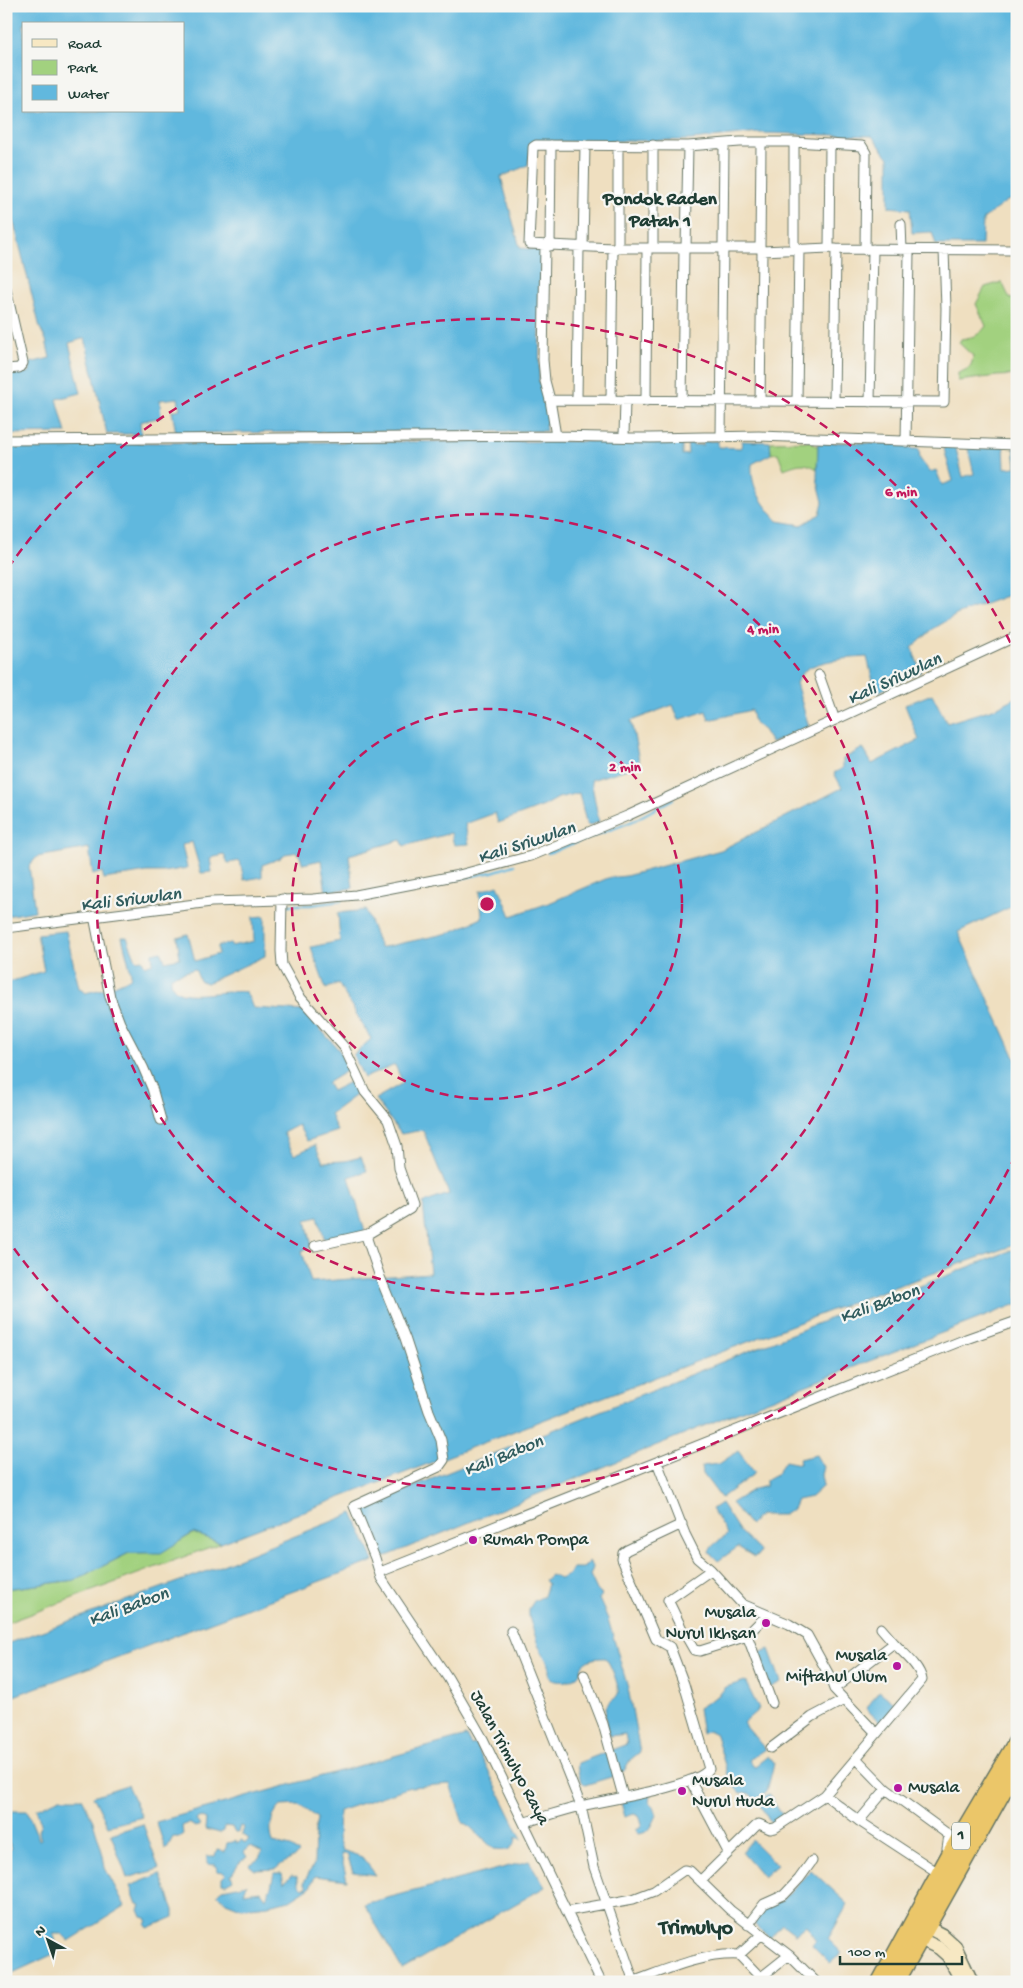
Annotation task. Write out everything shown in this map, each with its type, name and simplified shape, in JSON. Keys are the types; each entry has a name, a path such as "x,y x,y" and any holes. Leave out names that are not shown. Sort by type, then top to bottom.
{"highway":[{"name":"1","path":"896,1982 950,1854 1017,1741"},
{"name":"1","path":"880,1982 917,1930 1017,1766"}],"main road":[{"path":"917,1930 946,1947 972,1982"},
{"path":"946,1947 962,1982"}],"street":[{"path":"870,402 869,250 865,148 862,146 794,142 740,142 724,145 688,146 536,145 532,150 529,244 616,248 833,248 869,250 1017,250"},
{"path":"794,142 797,401"},
{"path":"760,401 761,143"},
{"path":"830,144 834,402"},
{"path":"551,145 543,360 544,381 550,400 556,436"},
{"path":"577,400 585,145"},
{"path":"611,400 618,145"},
{"path":"646,400 653,145"},
{"path":"721,437 724,145"},
{"path":"682,401 688,146"},
{"path":"901,224 905,250 906,442"},
{"path":"550,400 944,402 946,308 944,250"},
{"path":"6,289 23,363 20,368 6,369"},
{"path":"624,436 625,400"},
{"path":"6,440 624,436 796,437 1017,445"},
{"path":"6,928 211,902 313,899 356,895 458,875 531,856 627,816 1017,636"},
{"path":"819,675 835,720"},
{"path":"282,899 280,951 282,965 299,996 344,1048 365,1092 388,1120 397,1146 400,1172 413,1203 410,1209 368,1234 315,1246"},
{"path":"94,916 110,997 120,1023 152,1088 161,1120"},
{"name":"Jalan Trimulyo Raya","path":"368,1234 367,1239 380,1277 405,1338 429,1411 441,1440 444,1460 439,1467 354,1506 355,1510 375,1558 381,1578 448,1678 483,1739 525,1822 601,1982"},
{"path":"380,1572 966,1339 1017,1321"},
{"path":"657,1462 694,1555 711,1570 739,1601 789,1624 807,1635 834,1689 876,1733"},
{"path":"525,1822 581,1806 671,1786 690,1780 710,1769 684,1684 670,1647 656,1639 624,1565 622,1556 627,1550 682,1524"},
{"path":"711,1570 668,1600 696,1652 736,1641 747,1635 767,1615"},
{"path":"700,1881 756,1826 759,1824 770,1829 775,1828 825,1795 922,1680 921,1675 913,1664 881,1628"},
{"path":"511,1631 581,1806 594,1867 633,1982 706,1957 740,1955 762,1934"},
{"path":"747,1635 772,1703"},
{"path":"834,1689 894,1643"},
{"path":"584,1675 588,1690 603,1724 623,1796"},
{"path":"771,1748 812,1717 844,1700"},
{"path":"856,1758 886,1790 950,1835 947,1850 950,1854"},
{"path":"690,1780 728,1852"},
{"path":"860,1822 886,1790"},
{"path":"825,1795 860,1822 940,1874"},
{"path":"748,1925 764,1904 778,1899 789,1890 812,1862"},
{"path":"567,1911 633,1899 646,1894 684,1870 690,1871 748,1925 789,1955 816,1982"},
{"path":"740,1955 758,1980 789,1955"}],"green space":[{"path":"1002,282 1010,299 1017,298 1017,375 958,381 958,373 969,367 973,356 959,343 961,339 975,336 986,326 976,304 985,287"},
{"path":"813,441 814,445 818,446 817,469 800,464 784,469 778,453 771,454 770,442"},
{"path":"194,1533 221,1543 6,1623 6,1589 75,1580 129,1553 161,1552"}],"water":[{"path":"6,6 1017,6 1017,198 1007,201 983,219 982,245 936,245 932,232 912,233 910,209 889,207 889,158 872,136 760,133 691,140 532,142 528,165 501,177 520,248 541,250 539,382 552,423 545,424 546,431 176,433 172,411 180,409 178,398 160,400 161,417 140,422 141,434 107,434 85,338 69,343 81,393 57,399 66,433 6,434 6,375 30,372 30,363 50,358 46,340 40,328 11,211 6,211"},
{"path":"682,441 682,455 688,454 687,441 692,441 692,445 703,445 703,441 718,441 718,447 741,448 742,441 770,442 771,454 752,464 755,488 767,508 778,521 802,525 820,514 823,502 817,478 818,442 905,444 910,449 919,449 920,459 930,472 936,470 942,485 953,481 943,445 955,445 963,477 974,474 967,444 1004,446 1005,468 1016,467 1014,447 1017,446 1017,592 958,614 933,629 912,648 921,672 876,693 867,657 823,662 808,669 802,673 796,683 809,727 771,743 763,730 754,723 751,710 709,720 706,711 679,720 673,705 631,721 640,765 591,780 599,822 587,826 579,793 558,798 544,806 498,823 495,813 465,824 469,844 454,845 451,833 404,846 401,840 349,855 353,888 326,892 321,860 303,864 298,852 285,854 281,858 262,865 262,877 244,880 240,861 228,863 224,855 210,858 212,872 201,873 192,842 182,845 187,868 104,879 102,872 93,875 89,848 37,857 29,866 35,911 6,916 6,443"},
{"path":"932,694 947,723 996,708 1017,697 1017,904 958,932 1017,1062 1017,1244 863,1298 221,1543 193,1533 161,1553 129,1553 75,1580 6,1589 6,983 44,971 37,934 66,931 79,988 85,993 108,988 130,978 131,973 122,937 127,937 136,960 142,959 145,966 153,963 152,953 161,951 165,961 180,958 177,937 188,934 195,961 218,954 218,946 230,943 231,946 254,941 253,917 265,916 265,956 207,983 200,981 195,969 171,976 172,985 181,993 189,994 246,992 253,1008 304,1011 339,1050 348,1070 327,1083 332,1091 354,1080 358,1093 330,1114 337,1131 307,1141 298,1125 283,1133 294,1155 315,1145 323,1162 345,1161 361,1157 367,1171 349,1177 365,1232 325,1241 318,1217 306,1220 312,1246 302,1251 311,1282 430,1273 423,1203 449,1194 423,1130 401,1134 375,1099 403,1083 395,1065 364,1078 353,1055 371,1039 338,983 326,989 311,947 340,941 338,913 366,910 380,948 449,933 482,918 480,891 498,885 511,916 549,903 608,878 626,876 721,850 842,788 834,773 843,768 843,759 863,748 872,764 919,740 905,705"},
{"name":"Kali Babon","path":"1017,1248 1017,1304 740,1411 382,1558 360,1509 831,1318 915,1288"},
{"path":"738,1451 755,1473 721,1498 703,1474 702,1466 719,1464"},
{"path":"816,1455 823,1467 821,1475 823,1486 811,1497 797,1500 793,1509 783,1515 759,1515 750,1525 731,1503 754,1489 766,1486 766,1480 776,1475 785,1461 800,1464 799,1459"},
{"path":"721,1503 740,1532 760,1551 758,1555 754,1557 738,1547 718,1561 709,1552 712,1546 727,1534 712,1509"},
{"name":"Kali Babon","path":"353,1513 374,1561 6,1699 6,1644 205,1572"},
{"path":"589,1562 593,1568 590,1575 597,1590 602,1595 599,1599 608,1619 628,1688 640,1752 630,1760 624,1771 585,1785 579,1775 578,1763 627,1744 625,1734 610,1736 606,1721 605,1712 607,1705 618,1694 616,1681 605,1658 595,1659 583,1664 578,1675 571,1680 552,1680 549,1676 549,1665 538,1645 529,1617 529,1609 534,1601 544,1596 548,1584 545,1580 551,1575 560,1579 568,1575 572,1568 583,1568"},
{"path":"769,1649 781,1682 769,1688 756,1654"},
{"path":"745,1681 759,1709 743,1723 765,1749 749,1760 754,1767 768,1756 774,1763 767,1791 757,1799 756,1803 750,1794 740,1793 730,1782 716,1735 708,1731 702,1734 698,1708 719,1695 726,1687"},
{"path":"879,1691 898,1706 881,1723 866,1709"},
{"path":"466,1736 471,1745 475,1744 522,1839 516,1837 515,1844 508,1850 494,1849 467,1824 463,1823 450,1784 410,1787 339,1811 338,1838 342,1850 362,1857 376,1875 353,1872 347,1854 341,1854 347,1880 315,1876 310,1887 290,1900 241,1908 226,1902 217,1894 223,1889 247,1884 244,1893 261,1891 266,1898 274,1873 282,1873 284,1883 291,1875 297,1876 299,1884 303,1888 307,1887 304,1882 314,1864 317,1818 299,1805 281,1806 271,1823 273,1843 291,1847 299,1853 276,1869 255,1870 249,1865 259,1859 262,1852 251,1846 244,1852 247,1857 239,1863 231,1875 233,1880 226,1884 222,1883 222,1878 226,1874 217,1871 216,1865 207,1864 207,1856 215,1856 217,1850 225,1852 227,1843 236,1840 236,1843 242,1840 245,1844 249,1839 242,1834 244,1827 240,1826 238,1832 235,1832 232,1827 225,1826 224,1831 220,1833 205,1829 206,1820 200,1817 196,1820 200,1826 195,1827 189,1823 182,1826 183,1835 173,1837 166,1850 156,1822"},
{"path":"127,1785 142,1817 108,1826 93,1796"},
{"path":"651,1793 650,1804 654,1806 657,1815 648,1830 638,1834 636,1830 640,1828 642,1823 639,1816 634,1814 625,1817 620,1799"},
{"path":"768,1794 785,1819 772,1825 758,1802"},
{"path":"60,1798 82,1798 92,1818 105,1868 125,1906 69,1941 62,1934 54,1934 58,1952 6,1976 6,1848 10,1850 12,1848 6,1838 6,1811 27,1811 39,1840 41,1839 38,1831 41,1823 36,1809"},
{"path":"143,1824 159,1869 127,1878 111,1834"},
{"path":"752,1840 777,1865 763,1877 742,1852"},
{"path":"529,1861 545,1887 402,1969 364,1904"},
{"path":"811,1870 848,1904 828,1939 842,1953 830,1963 812,1945 816,1939 806,1925 795,1934 782,1924 770,1938 754,1924 756,1917 771,1903 781,1901"},
{"path":"160,1874 174,1910 174,1917 148,1928 145,1924 148,1922 146,1918 142,1917 139,1910 141,1905 137,1904 130,1886"}],"waterway":[{"name":"Kali Sriwulan","path":"548,853 631,822 673,799"},
{"name":"Kali Sriwulan","path":"393,892 492,872 514,865"},
{"name":"Kali Sriwulan","path":"284,905 311,905 341,901"},
{"name":"Kali Sriwulan","path":"113,919 142,915"}],"place":[{"name":"Rumah Pompa","path":"473,1540"},
{"name":"Musala Nurul Ikhsan","path":"766,1623"},
{"name":"Musala Miftahul Ulum","path":"897,1666"},
{"name":"Musala","path":"898,1788"},
{"name":"Musala Nurul Huda","path":"682,1791"}],"district":[{"name":"Pondok Raden Patah 1","path":"660,211"},
{"name":"Trimulyo","path":"696,1929"}]}
